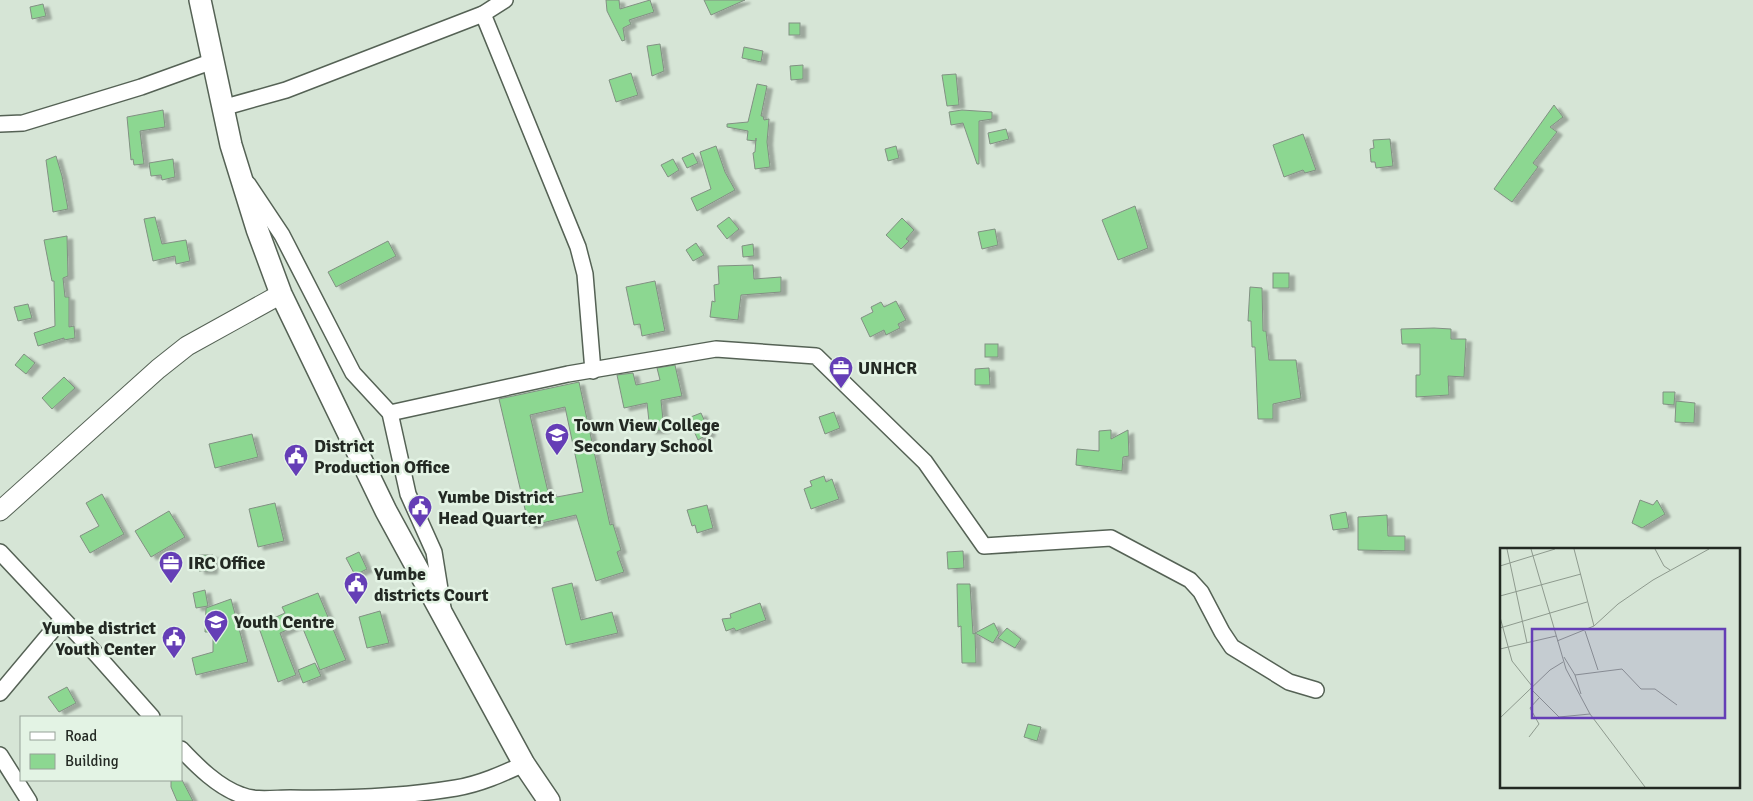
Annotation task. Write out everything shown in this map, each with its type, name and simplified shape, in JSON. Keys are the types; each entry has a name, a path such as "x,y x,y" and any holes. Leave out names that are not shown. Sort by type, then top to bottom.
{"main road":[{"path":"200,0 222,108 240,173 281,294 382,502 524,764 549,801"}],"street":[{"path":"222,108 286,90 483,14 506,0"},
{"path":"483,14 578,247 585,274 592,370"},
{"path":"0,124 23,123 141,87 212,61"},
{"path":"240,173 282,235 353,373 390,413 408,494 434,552 445,618"},
{"path":"0,511 158,369 187,346 281,294"},
{"path":"390,413 592,370 716,349 816,356 925,462 984,546 1111,538 1190,580 1201,592 1232,647 1289,682 1316,690"},
{"path":"0,552 151,716"},
{"path":"0,693 62,619"},
{"path":"182,750 229,790 242,796 258,798 347,797 457,788 493,778 524,764"},
{"path":"0,755 29,801"}],"building":[{"path":"606,0 619,0 620,9 650,0 654,12 629,20 631,24 623,28 625,40 622,41 607,11"},
{"path":"704,0 745,0 711,15"},
{"path":"43,4 46,16 32,19 30,7"},
{"path":"789,23 800,23 800,35 789,35"},
{"path":"660,44 664,71 652,76 647,46"},
{"path":"744,47 763,51 761,62 742,58"},
{"path":"803,65 803,79 791,80 790,66"},
{"path":"631,73 638,95 616,102 609,80"},
{"path":"956,74 959,105 947,106 942,75"},
{"path":"757,84 767,86 761,116 763,116 764,120 769,119 767,142 770,167 755,169 753,153 755,152 756,141 747,140 748,131 727,127 727,124 748,122"},
{"path":"1554,105 1563,117 1550,127 1557,132 1533,163 1538,167 1512,202 1494,189"},
{"path":"163,110 165,127 140,131 144,164 134,165 133,159 131,160 127,117"},
{"path":"962,110 992,112 992,119 979,121 979,164 977,164 963,123 951,125 949,112"},
{"path":"1006,129 1009,139 990,144 988,133"},
{"path":"1303,134 1316,170 1305,173 1303,170 1284,177 1273,145"},
{"path":"1390,139 1393,166 1376,168 1375,162 1371,162 1370,149 1374,148 1373,140"},
{"path":"716,146 725,172 735,190 697,211 691,198 711,189 700,152"},
{"path":"896,146 899,158 888,161 885,149"},
{"path":"693,153 698,163 687,168 682,158"},
{"path":"56,156 68,209 53,212 46,160"},
{"path":"173,159 175,177 162,180 161,175 151,176 149,163"},
{"path":"673,159 679,170 668,177 661,165"},
{"path":"1135,206 1148,248 1118,260 1102,220"},
{"path":"155,217 162,244 186,240 190,261 176,264 175,256 153,261 144,219"},
{"path":"729,217 739,229 727,239 717,226"},
{"path":"902,218 914,230 906,239 909,241 901,249 886,235"},
{"path":"995,229 998,245 982,249 978,232"},
{"path":"67,236 68,276 63,278 65,297 69,297 69,327 74,326 75,338 64,340 64,338 38,346 34,333 55,326 54,281 52,281 44,240"},
{"path":"388,241 396,256 336,287 328,272"},
{"path":"696,243 704,255 693,261 686,250"},
{"path":"753,244 754,256 743,257 742,246"},
{"path":"753,265 754,279 781,277 781,292 741,295 738,320 710,317 712,301 715,302 714,285 719,284 718,266"},
{"path":"1273,273 1289,273 1289,288 1273,288"},
{"path":"655,281 665,331 642,336 640,324 634,325 626,287"},
{"path":"1250,287 1262,288 1263,331 1266,331 1269,360 1296,360 1301,398 1273,404 1273,419 1258,419 1255,347 1252,347 1251,321 1248,321"},
{"path":"896,301 906,320 898,324 900,328 886,335 884,330 870,337 861,318 873,312 871,307 881,302 884,307"},
{"path":"28,304 32,318 18,321 14,307"},
{"path":"1401,329 1451,329 1451,339 1466,339 1464,377 1448,376 1449,395 1416,397 1416,375 1420,375 1420,344 1402,344"},
{"path":"985,344 998,344 998,357 985,357"},
{"path":"24,354 35,363 26,374 15,365"},
{"path":"675,365 682,396 661,400 664,430 650,431 647,403 624,408 617,375 633,373 636,385 660,380 657,368"},
{"path":"989,368 990,385 975,385 975,369"},
{"path":"64,377 75,388 52,409 42,398"},
{"path":"579,382 610,525 613,524 621,550 617,552 624,572 596,581 576,515 529,526 499,399","holes":["565,407 583,492 557,497 556,494 549,496 530,415"]},
{"path":"1663,392 1675,392 1674,405 1663,404"},
{"path":"1676,401 1695,403 1694,423 1675,422"},
{"path":"834,412 840,428 825,434 819,417"},
{"path":"701,413 710,433 698,440 688,418"},
{"path":"1111,430 1111,439 1128,430 1129,456 1123,457 1122,471 1076,465 1077,449 1099,451 1099,431"},
{"path":"252,434 258,457 215,468 209,444"},
{"path":"824,476 826,482 832,479 839,499 811,509 804,489 812,486 810,481"},
{"path":"102,494 124,534 90,553 80,536 99,526 86,503"},
{"path":"1640,500 1653,505 1657,500 1665,514 1642,528 1632,523"},
{"path":"275,503 284,541 258,547 249,509"},
{"path":"707,505 713,528 697,533 695,525 692,526 687,510"},
{"path":"169,511 185,537 151,557 135,531"},
{"path":"1346,512 1349,528 1333,530 1330,515"},
{"path":"1387,515 1388,536 1405,536 1405,551 1358,550 1358,517"},
{"path":"963,551 964,568 948,569 947,552"},
{"path":"359,552 367,569 355,575 346,558"},
{"path":"199,555 213,555 212,571 199,571"},
{"path":"572,583 581,620 612,612 618,633 566,645 552,588"},
{"path":"957,584 970,584 976,663 962,663 961,626 958,627"},
{"path":"205,590 208,606 196,608 193,593"},
{"path":"318,593 346,660 320,670 301,624 280,633 296,675 278,682 258,625 285,613 282,607"},
{"path":"231,599 248,662 196,675 192,658 213,652 213,632 205,632 206,608"},
{"path":"760,603 766,620 736,631 734,628 726,631 722,619 731,618 730,614"},
{"path":"380,611 389,643 367,648 359,617"},
{"path":"994,623 999,633 993,643 975,633"},
{"path":"1007,628 1021,639 1015,648 998,638"},
{"path":"315,663 321,676 303,683 298,670"},
{"path":"67,687 76,703 59,712 48,697"},
{"path":"1028,724 1041,727 1037,741 1024,737"},
{"path":"182,780 193,801 177,801 171,787 171,781"}],"place":[{"name":"UNHCR","path":"841,389"},
{"name":"Town View College Secondary School","path":"557,456"},
{"name":"District Production Office","path":"296,477"},
{"name":"Yumbe District Head Quarter","path":"420,528"},
{"name":"IRC Office","path":"171,584"},
{"name":"Yumbe districts Court","path":"356,605"},
{"name":"Youth Centre","path":"216,643"},
{"name":"Yumbe district Youth Center","path":"174,659"}]}
